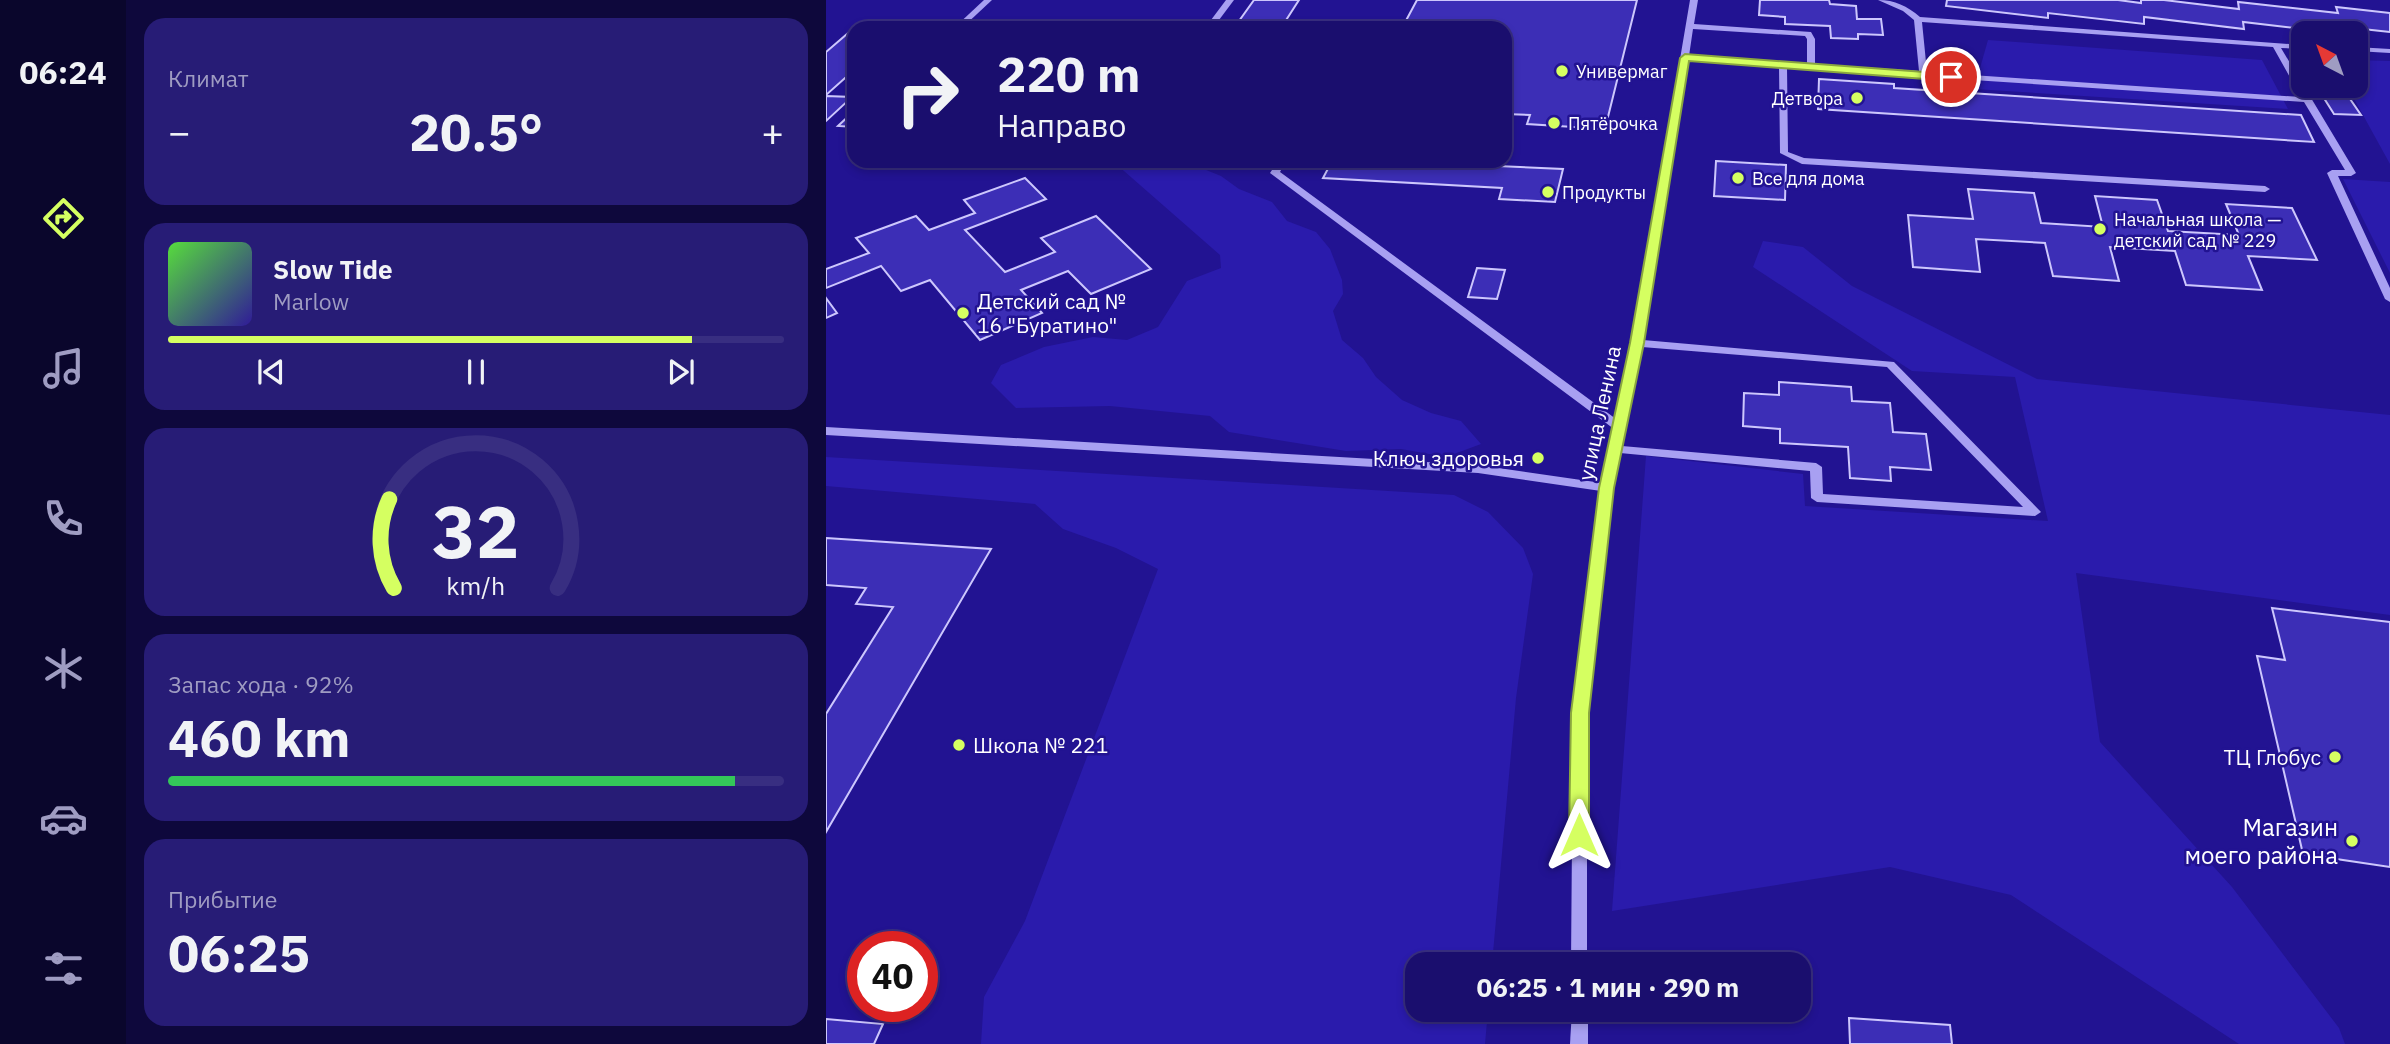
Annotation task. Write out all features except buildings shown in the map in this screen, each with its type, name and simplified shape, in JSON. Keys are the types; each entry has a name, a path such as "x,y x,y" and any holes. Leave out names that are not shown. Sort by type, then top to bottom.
{"street":[{"name":"улица Ленина","path":"1579,952 1580,713 1606,488 1637,343 1693,0"},
{"path":"1882,0 1906,9 1918,19 2291,47"},
{"path":"1918,19 1923,76"},
{"path":"1689,26 1808,34 1811,38 1811,66"},
{"path":"2276,46 2351,173 2332,173 2390,299"},
{"path":"2368,50 2390,51"},
{"path":"1685,58 2308,100"},
{"path":"1278,168 1275,173 1619,428"},
{"path":"826,431 1478,469 1606,488"},
{"path":"1579,1044 1580,1022"}],"lane":[{"path":"966,21 988,0"},
{"path":"1214,21 1230,0"},
{"path":"1783,65 1784,153 1802,161 2265,189"},
{"path":"1615,449 1816,467 1817,498 2035,512 1890,363 1637,343"}],"shaded area":[{"path":"1988,40 2262,60 2288,109 1974,89"},
{"path":"2368,60 2390,61 2390,164 2354,98 2368,98"},
{"path":"1121,168 1201,168 1221,176 1239,189 1272,202 1287,221 1316,232 1330,249 1342,280 1343,294 1333,311 1342,340 1363,358 1376,377 1402,400 1431,413 1461,421 1481,444 1446,457 1401,449 1346,451 1229,432 1210,416 1110,406 1016,408 991,383 1001,365 1044,347 1093,337 1127,340 1158,327 1187,281 1221,268 1220,255"},
{"path":"2343,179 2390,182 2390,273"},
{"path":"1763,241 1803,247 1852,286 2037,379 2390,415 2390,615 2076,573 2100,742 2232,887 2339,1028 2345,1044 2239,1044 2011,895 1890,867 1612,911 1646,456 1803,474 1805,506 2048,521 2015,377 1912,371 1753,267"},
{"path":"826,457 1454,495 1488,512 1523,548 1533,574 1516,698 1493,952 1405,952 1405,1022 1487,1022 1485,1044 981,1044 984,997 1025,921 1158,569 1116,548 1063,529 1035,504 826,486"}],"place":[{"name":"Универмаг","path":"1562,71"},
{"name":"Детвора","path":"1857,98"},
{"name":"Пятёрочка","path":"1554,123"},
{"name":"Все для дома","path":"1738,178"},
{"name":"Продукты","path":"1548,192"},
{"name":"Начальная школа — детский сад № 229","path":"2100,229"},
{"name":"Детский сад № 16 \"Буратино\"","path":"963,313"},
{"name":"Ключ здоровья","path":"1538,458"},
{"name":"Школа № 221","path":"959,745"},
{"name":"ТЦ Глобус","path":"2335,757"},
{"name":"Магазин моего района","path":"2352,841"}],"route":[{"path":"1579,835 1580,713 1606,488 1637,343 1685,58 1951,77"}]}
